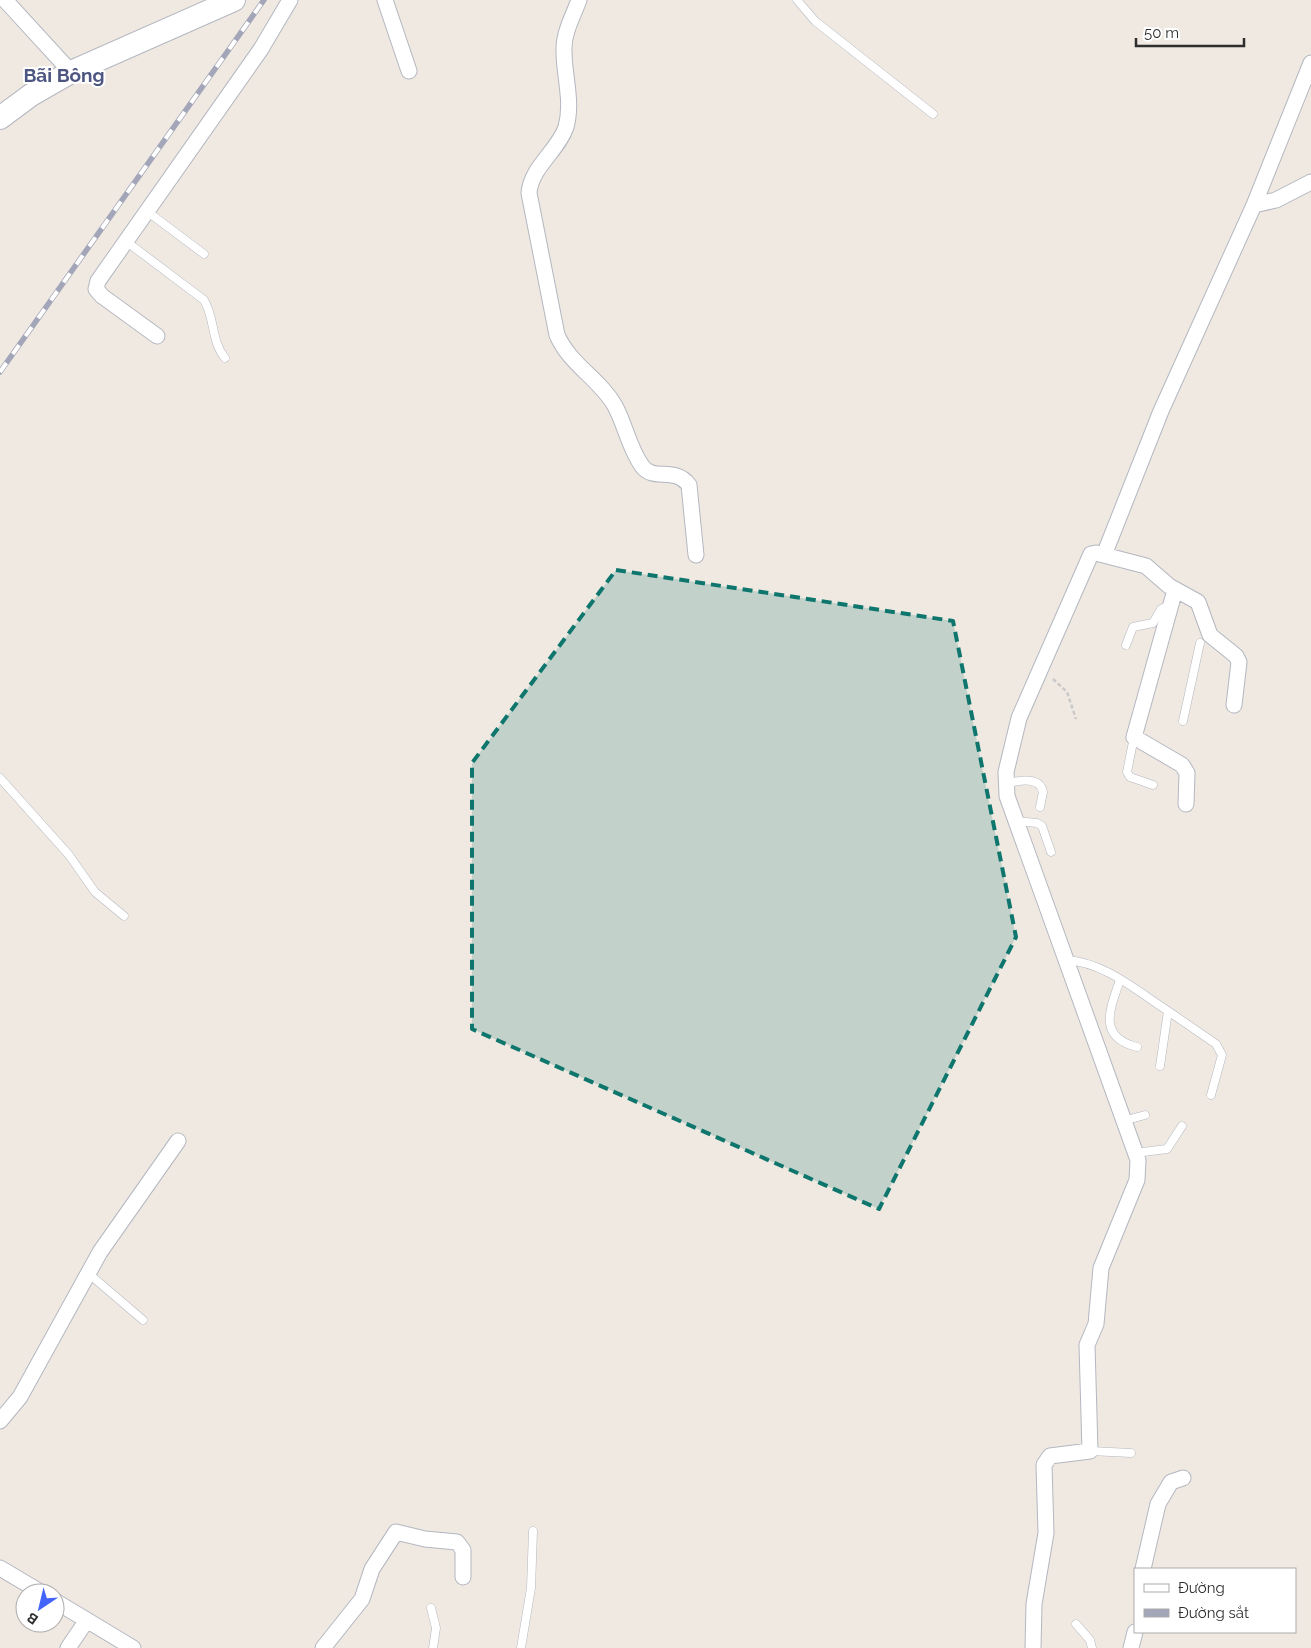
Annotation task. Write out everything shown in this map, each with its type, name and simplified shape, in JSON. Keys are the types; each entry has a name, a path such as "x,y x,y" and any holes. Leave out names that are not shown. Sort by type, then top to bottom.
{"main road":[{"path":"0,118 31,95 71,72 220,3"}],"street":[{"path":"5,0 71,72"},
{"path":"157,336 102,296 96,289 98,281 261,49 290,0"},
{"path":"385,0 409,71"},
{"path":"579,0 563,50 569,100 566,127 532,180 529,193 557,335 569,356 615,405 642,466 654,473 678,475 684,478 689,485 696,555"},
{"path":"1104,555 1162,411 1254,205 1311,63"},
{"path":"1254,205 1276,200 1311,182"},
{"path":"1033,1648 1034,1604 1046,1533 1044,1465 1050,1456 1090,1451 1087,1345 1096,1324 1102,1268 1136,1180 1140,1152 1066,960 1016,822 1005,784 1020,718 1088,557 1096,553 1146,566 1173,597 1198,602 1204,637 1239,662 1234,705"},
{"path":"1173,597 1134,737 1182,765 1187,773 1186,804"},
{"path":"0,1421 20,1397 100,1252 178,1141"},
{"path":"1144,1568 1158,1504 1172,1482 1183,1478"},
{"path":"323,1648 362,1599 372,1569 396,1532 458,1542 463,1550 462,1577"},
{"path":"0,1568 25,1583"},
{"path":"65,1607 123,1645"},
{"path":"68,1648 87,1620"},
{"path":"1131,1648 1135,1633"}],"lane":[{"path":"797,0 815,21 933,114"},
{"path":"148,212 204,254"},
{"path":"127,242 204,300 211,313 217,345 225,358"},
{"path":"1126,645 1134,627 1153,623 1161,610 1173,597"},
{"path":"1183,721 1204,637"},
{"path":"1134,737 1127,772 1130,777 1153,785"},
{"path":"0,778 69,855 95,892 124,916"},
{"path":"1005,784 1026,780 1038,784 1043,792 1040,806"},
{"path":"1016,822 1037,823 1042,826 1051,852"},
{"path":"1066,960 1089,964 1120,980 1216,1044 1222,1055 1212,1095"},
{"path":"1120,980 1110,1009 1112,1030 1124,1044 1137,1047"},
{"path":"1160,1066 1163,1032 1168,1011"},
{"path":"1128,1120 1145,1115"},
{"path":"1140,1152 1166,1149 1182,1126"},
{"path":"88,1273 144,1320"},
{"path":"1090,1451 1130,1453"},
{"path":"520,1648 531,1588 533,1531"},
{"path":"431,1608 436,1628 433,1648"},
{"path":"1076,1624 1090,1640 1092,1648"}],"path":[{"path":"1040,669 1067,692 1076,719"}],"highlighted area":[{"path":"616,570 953,621 1016,937 879,1209 472,1029 472,763"}],"railway":[{"path":"0,372 264,0"}],"district":[{"name":"Bãi Bông","path":"64,75"}]}
